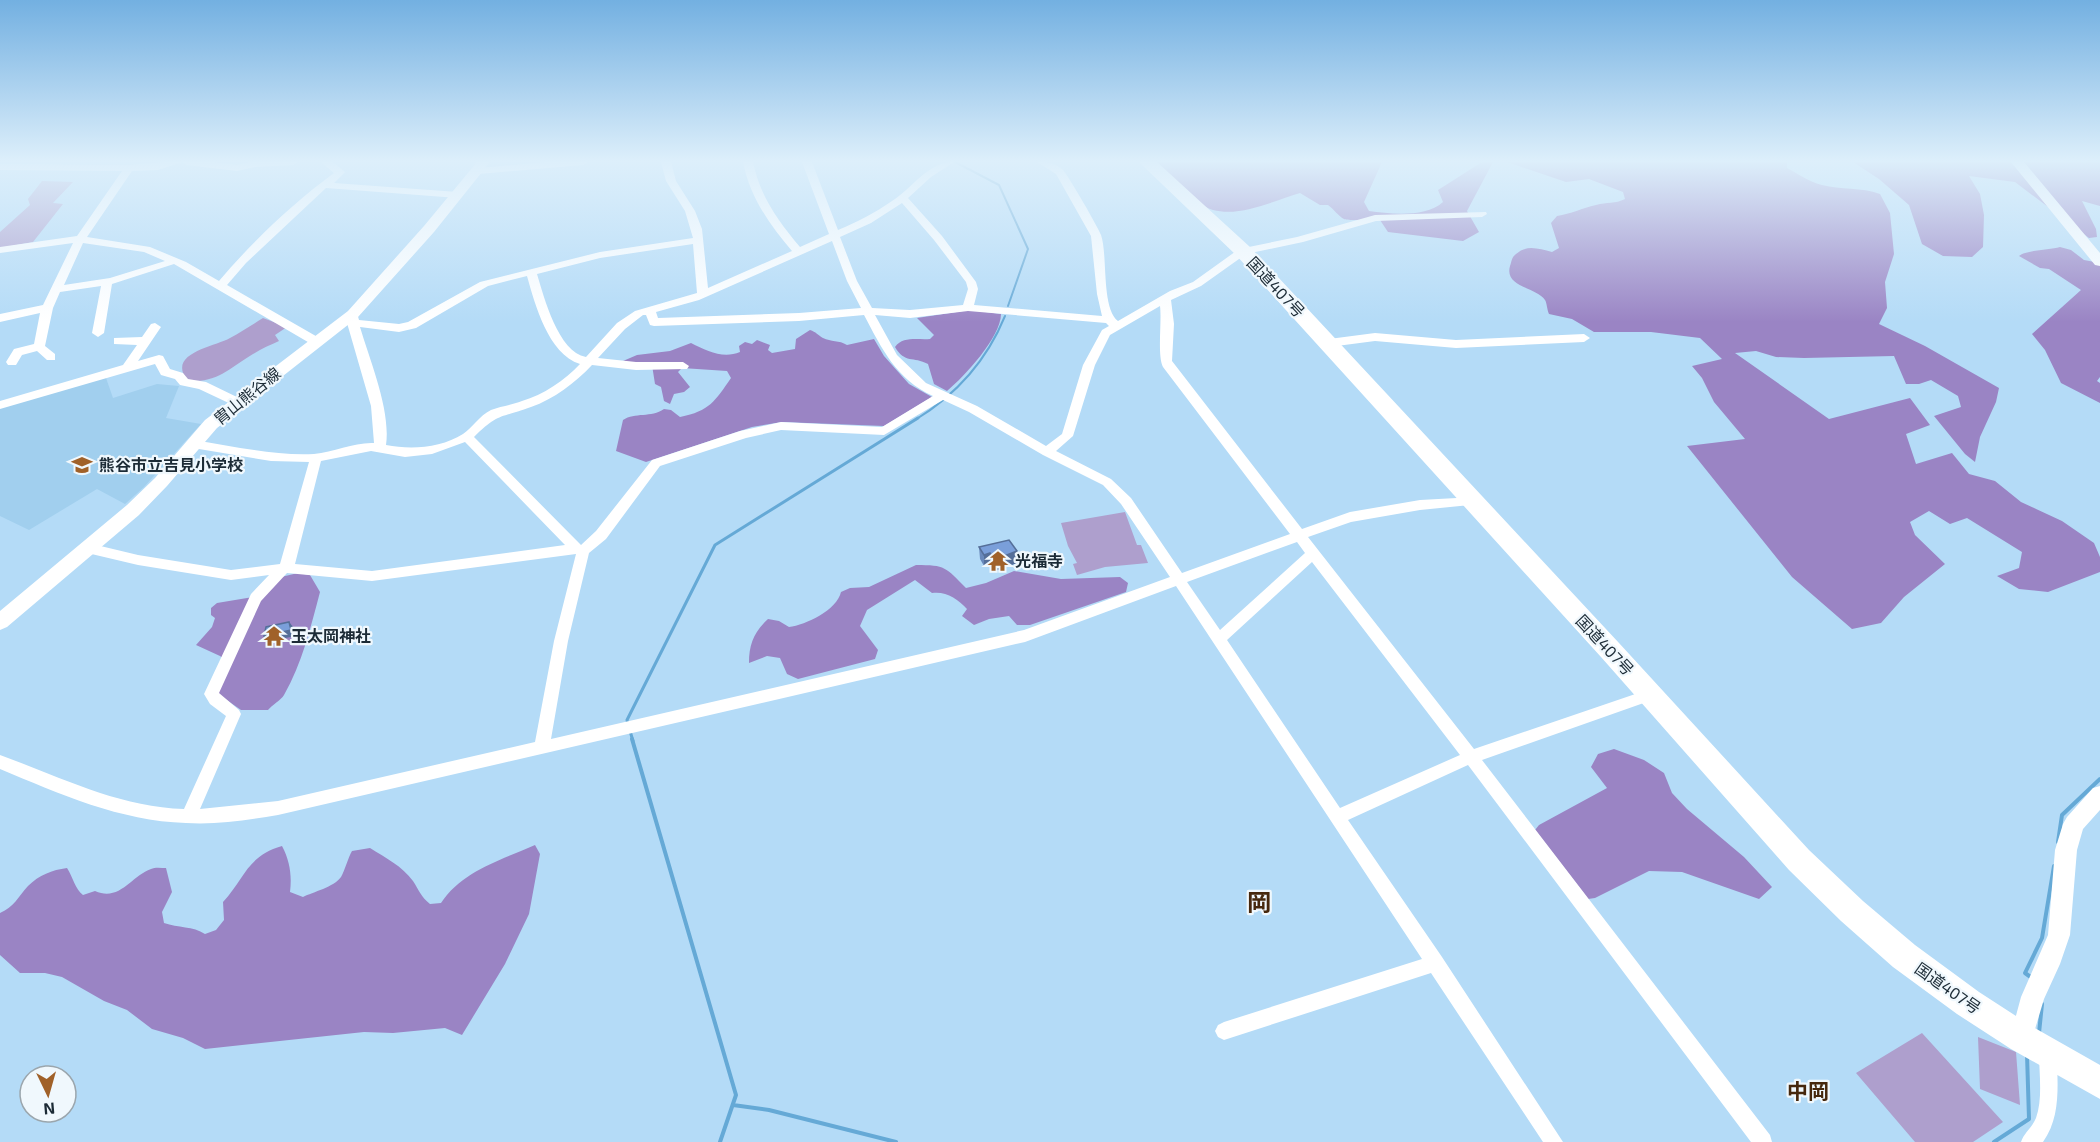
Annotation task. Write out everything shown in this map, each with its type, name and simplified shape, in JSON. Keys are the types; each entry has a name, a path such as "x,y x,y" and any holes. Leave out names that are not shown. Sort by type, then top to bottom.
{"highway":[{"name":"国道407号","path":"1204,215 1243,251 1329,343 1799,860 1852,911 1917,966 2022,1038 2100,1083"}],"main road":[{"name":"胄山熊谷線","path":"0,622 149,495 211,424 317,342 353,318 441,215"},
{"path":"2061,215 2100,262"},
{"path":"2022,1038 2033,997 2049,964 2059,935 2066,850 2074,824 2100,795"}],"street":[{"path":"39,347 47,308 80,239 96,215"},
{"path":"220,287 242,261 290,215"},
{"path":"692,215 697,229 704,294"},
{"path":"771,215 798,251"},
{"path":"828,215 841,255 892,357 922,386 973,409 1047,452 1107,482 1126,501 1220,638 1554,1142"},
{"path":"193,444 271,457 316,458 371,447 405,453 432,450 467,437 486,418 497,412 545,397 574,377 629,319 649,309 704,294 876,215"},
{"path":"918,215 971,282 973,289 968,308"},
{"path":"1084,215 1096,236 1102,294 1112,322"},
{"path":"649,309 654,322 799,317 868,311 910,314 968,308 1112,322 1197,284 1243,251 1299,240 1375,218 1447,215"},
{"path":"0,250 80,239 146,249 239,295 259,310 291,325 317,342"},
{"path":"380,447 383,441 380,423 353,318 399,328 412,325 484,284 612,252 698,240"},
{"path":"56,289 107,282 174,261"},
{"path":"531,273 547,324 572,356 590,361 636,366 683,366"},
{"path":"98,333 107,282"},
{"path":"1165,298 1168,324 1166,362 1169,367 1763,1142"},
{"path":"0,318 47,308"},
{"path":"1047,452 1067,436 1092,358 1112,322"},
{"path":"128,367 155,327"},
{"path":"1329,343 1375,338 1456,344 1584,338"},
{"path":"118,341 145,341"},
{"path":"39,347 51,357"},
{"path":"12,362 18,352 39,347"},
{"path":"0,405 159,359 165,372 179,376 184,382 202,385 237,402"},
{"path":"87,548 138,560 231,575 286,568 372,576 580,550 601,535 656,464 744,434 781,426 884,431 941,396"},
{"path":"467,437 580,550"},
{"path":"188,817 234,714 215,700 211,694 256,598 286,568 316,458"},
{"path":"0,762 80,794 143,812 188,817 230,815 278,808 1025,636 1350,517 1470,500"},
{"path":"542,747 580,550"},
{"path":"1220,638 1312,554"},
{"path":"1338,817 1470,757 1650,695"},
{"path":"1224,1031 1436,963"},
{"path":"2030,1142 2044,1127 2048,1095 2048,1052"}],"shaded area":[{"path":"19,215 54,215 33,242 0,248 0,232"},
{"path":"1469,215 1479,232 1463,241 1388,232 1380,220 1350,220 1340,216"},
{"path":"1890,215 1894,254 1885,282 1887,308 1879,324 1925,346 1999,388 1996,402 1980,437 1975,462 1965,454 1934,416 1961,407 1958,396 1931,380 1919,384 1906,384 1894,356 1804,358 1776,357 1756,351 1735,353 1829,419 1910,398 1930,425 1906,434 1916,464 1952,453 1969,474 1995,481 2021,502 2062,521 2094,543 2100,557 2100,572 2048,592 2019,589 1997,576 2019,568 2022,552 1967,518 1950,524 1929,511 1910,522 1915,535 1945,564 1904,597 1881,623 1852,629 1792,577 1687,446 1745,439 1714,402 1702,378 1692,366 1722,359 1700,338 1651,332 1594,332 1572,319 1549,314 1546,301 1541,296 1516,283 1512,278 1509,273 1510,266 1514,255 1520,251 1533,248 1552,252 1559,248 1551,223 1557,216"},
{"path":"1912,215 1984,215 1983,247 1972,257 1943,256 1922,244"},
{"path":"2059,215 2089,215 2097,237 2089,238"},
{"path":"2060,247 2071,250 2084,260 2100,263 2100,377 2097,381 2100,383 2100,403 2061,383 2045,350 2032,334 2081,290 2049,269 2040,268 2019,256 2032,251"},
{"path":"970,310 1001,314 999,323 995,334 980,356 947,391 934,384 928,364 902,356 895,347 902,341 930,339 934,335 917,318"},
{"path":"263,318 287,327 275,335 279,341 214,377 197,381 187,380 182,371 183,363 188,357 230,338"},
{"path":"810,330 823,338 847,345 874,339 884,356 909,384 932,397 884,426 782,422 752,427 646,462 616,451 623,420 664,409 671,410 680,417 698,412 716,399 731,378 727,371 682,368 678,372 690,387 684,392 674,394 670,404 664,401 661,387 655,384 652,365 623,361 637,355 670,351 691,343 709,351 727,355 740,352 739,346 745,342 752,344 757,340 770,345 768,350 772,353 795,349 796,339"},
{"name":"熊谷市立吉見小学校","path":"105,375 113,398 157,384 179,386 166,418 201,424 144,487 125,504 97,489 29,530 0,516 0,408"},
{"path":"1125,512 1137,545 1141,545 1148,563 1105,567 1077,575 1073,564 1077,563 1068,546 1061,523"},
{"path":"916,565 944,569 966,588 986,583 1014,571 1061,579 1120,577 1128,583 1126,592 1030,625 1017,625 1009,616 989,619 974,625 962,616 967,609 960,602 951,596 932,593 915,580 867,610 860,626 878,650 875,659 798,679 787,674 780,658 767,656 749,663 753,639 768,619 779,621 789,627 804,623 820,616 834,605 841,592 850,588 869,587"},
{"path":"298,573 310,575 320,592 296,671 284,695 268,710 241,710 218,694 229,663 220,656 196,645 212,627 215,618 211,615 211,608 217,603 265,595 281,577"},
{"path":"1614,749 1644,760 1664,773 1672,793 1687,809 1744,857 1772,887 1759,899 1682,872 1649,871 1595,898 1588,899 1535,830 1539,825 1607,788 1591,767 1598,754"},
{"path":"535,845 540,854 529,914 505,964 462,1035 445,1028 393,1033 364,1032 205,1049 183,1038 152,1029 127,1010 104,1001 62,977 45,973 20,973 0,955 0,913 12,905 37,879 61,869 67,868 83,895 95,891 104,894 118,891 144,872 166,868 172,892 162,912 164,923 205,934 216,930 224,920 223,902 254,862 270,850 282,846 290,869 290,892 303,897 329,886 341,877 352,851 370,848 404,871 430,904 441,903 460,883 483,868"},
{"path":"1922,1033 2003,1122 1973,1142 1915,1142 1856,1073"},
{"path":"1978,1037 2016,1052 2020,1105 1980,1089"}],"building":[{"path":"1009,540 1017,551 994,560 990,553 984,555 979,547"},
{"path":"289,622 291,630 264,636 266,627"}],"waterway":[{"path":"1008,306 1028,249 1013,215"},
{"path":"918,418 944,399 969,375 989,347 1005,316"},
{"path":"628,725 627,720 715,545 918,418"},
{"path":"630,731 633,741"},
{"path":"632,739 736,1095 720,1142"},
{"path":"2058,842 2062,815 2100,779"},
{"path":"2032,978 2025,973 2042,938 2054,866"},
{"path":"2039,1033 2042,1004"},
{"path":"1994,1142 2029,1119 2027,1054"},
{"path":"733,1105 769,1110 896,1142"}],"place":[{"name":"熊谷市立吉見小学校","path":"82,465"},
{"name":"光福寺","path":"998,561"},
{"name":"玉太岡神社","path":"274,636"}],"district":[{"name":"岡","path":"1259,903"},
{"name":"中岡","path":"1808,1092"}]}
